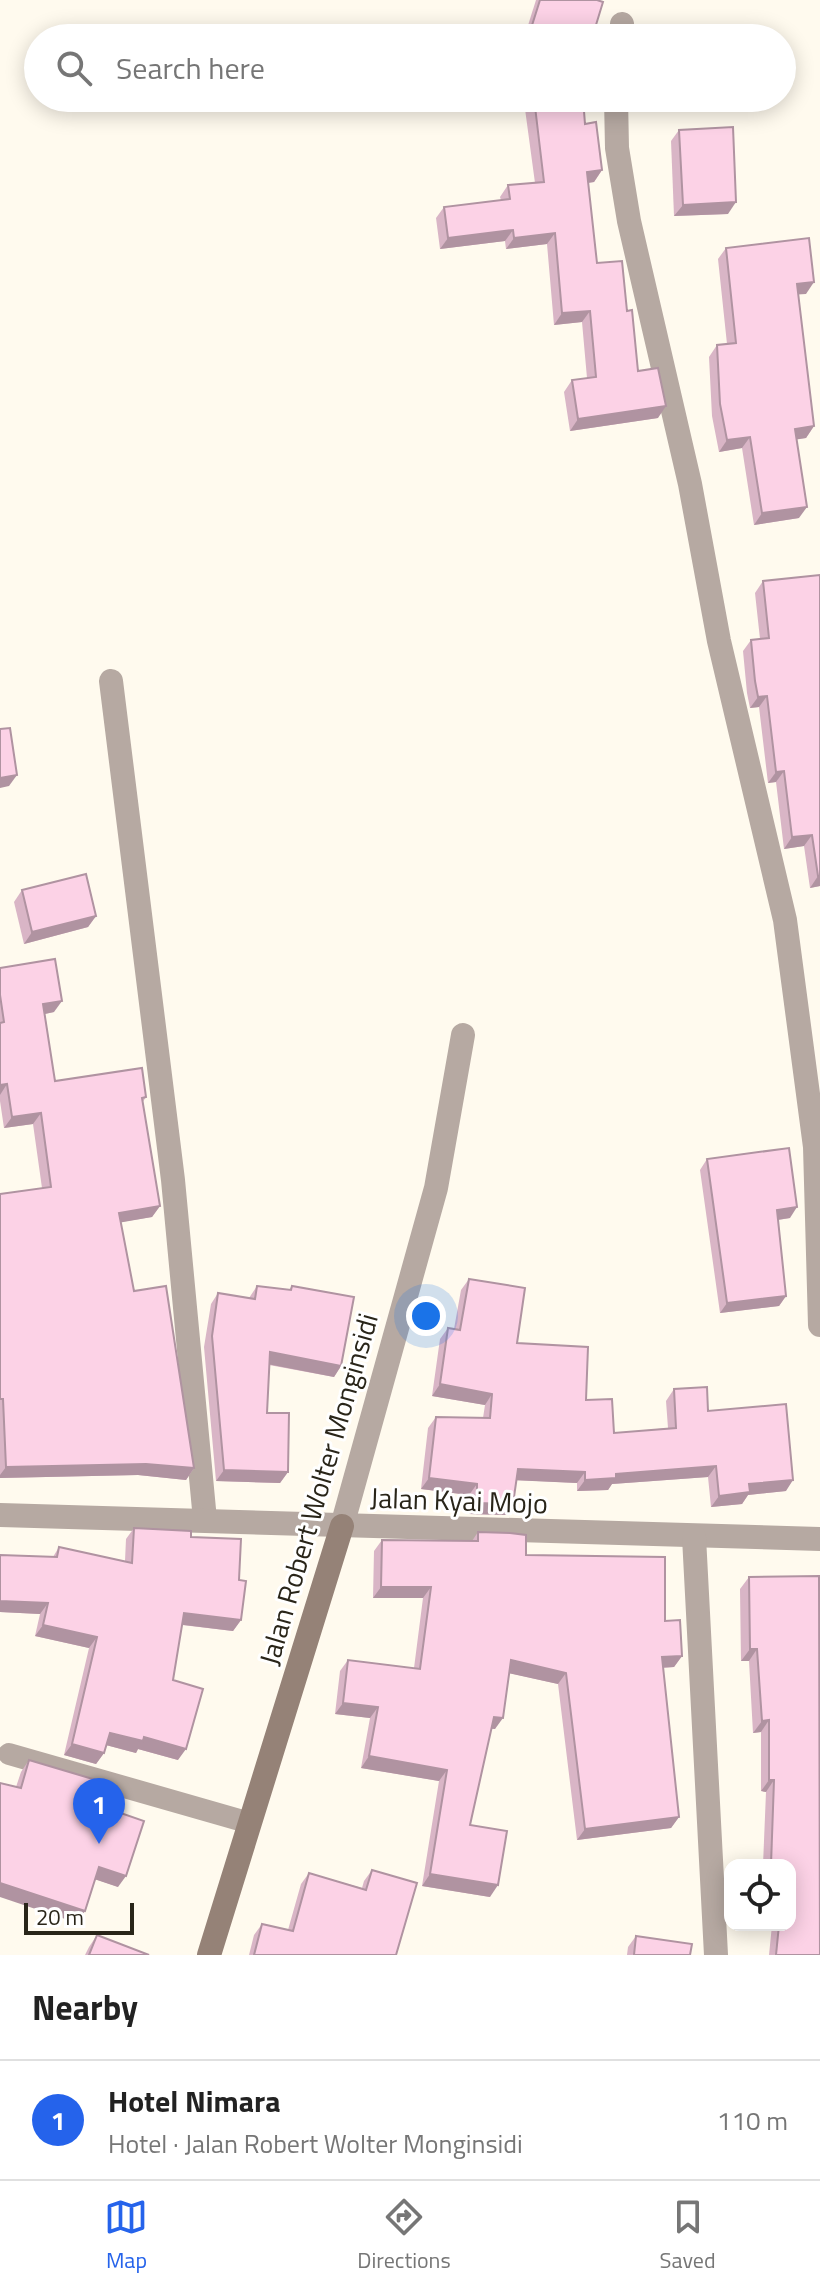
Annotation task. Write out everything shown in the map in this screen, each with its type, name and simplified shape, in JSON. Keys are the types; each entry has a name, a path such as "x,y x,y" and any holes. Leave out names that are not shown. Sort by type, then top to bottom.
{"street":[{"path":"616,112 617,148 629,221 690,484 719,641 785,920 815,1147 820,1325"},
{"path":"111,681 173,1180 205,1520"},
{"name":"Jalan Robert Wolter Monginsidi","path":"209,1955 342,1526 436,1188 463,1035"},
{"name":"Jalan Kyai Mojo","path":"0,1515 820,1539"},
{"path":"694,1537 716,1955"}],"lane":[{"path":"9,1754 250,1823"}],"building":[{"path":"540,0 603,2 596,24 532,24"},
{"path":"536,112 584,112 585,124 596,122 602,170 587,172 597,263 622,261 627,311 632,310 638,371 658,368 666,406 578,419 572,380 596,377 590,311 562,313 555,233 514,238 513,230 448,238 444,207 510,199 508,185 544,182"},
{"path":"733,127 736,202 683,205 679,130"},
{"path":"809,238 814,282 797,284 814,426 795,429 807,507 762,513 750,437 727,440 720,404 717,345 736,343 726,248"},
{"path":"820,575 818,876 812,835 792,837 784,771 776,772 767,696 758,697 751,640 769,638 763,581"},
{"path":"10,728 17,775 0,778 0,729"},
{"path":"86,874 96,916 32,932 22,890"},
{"path":"55,959 62,1001 43,1004 55,1081 142,1068 146,1097 142,1098 160,1206 119,1213 134,1291 166,1286 194,1468 146,1464 6,1467 3,1399 0,1399 0,1194 51,1187 41,1113 12,1117 7,1084 0,1085 0,1023 4,1022 0,968"},
{"path":"789,1148 797,1207 777,1210 786,1296 727,1303 707,1159"},
{"path":"469,1279 525,1288 517,1343 588,1347 586,1400 612,1399 614,1433 676,1428 674,1389 707,1387 708,1411 786,1404 793,1480 749,1484 750,1492 719,1496 716,1466 616,1474 616,1478 585,1480 585,1472 518,1469 513,1504 477,1503 477,1484 429,1478 436,1417 490,1418 492,1394 440,1384 448,1328 460,1330"},
{"path":"257,1286 291,1290 292,1286 354,1297 341,1366 270,1352 267,1413 289,1413 288,1472 224,1470 212,1336 218,1293 255,1299"},
{"path":"134,1528 191,1531 191,1537 241,1539 239,1580 246,1581 241,1620 184,1613 173,1680 203,1689 186,1749 144,1737 143,1741 110,1733 104,1753 72,1744 97,1637 43,1625 48,1603 0,1601 0,1555 57,1557 59,1547 132,1563"},
{"path":"478,1532 526,1535 526,1555 665,1557 665,1621 680,1620 682,1656 662,1657 679,1817 585,1829 566,1673 511,1660 503,1718 494,1717 470,1825 507,1831 498,1885 430,1874 447,1770 369,1756 378,1707 343,1703 348,1660 420,1669 431,1587 381,1587 382,1540 478,1541"},
{"path":"819,1576 820,1955 776,1955 778,1931 796,1931 796,1859 771,1859 774,1780 769,1780 769,1720 762,1721 757,1649 750,1649 749,1577"},
{"path":"29,1760 96,1780 89,1802 144,1821 126,1876 99,1867 85,1911 0,1883 0,1783 21,1788"},
{"path":"372,1870 417,1883 396,1955 254,1955 262,1924 293,1931 309,1873 366,1890"},
{"path":"97,1935 149,1955 89,1955"},
{"path":"636,1936 692,1944 690,1955 634,1955"}],"place":[{"name":"Hotel Nimara","path":"99,1844"}]}
